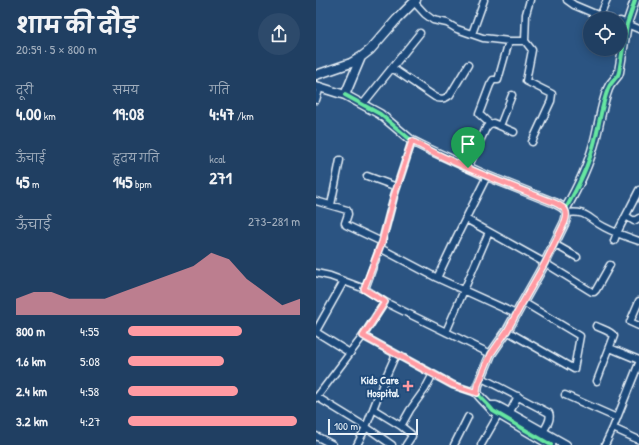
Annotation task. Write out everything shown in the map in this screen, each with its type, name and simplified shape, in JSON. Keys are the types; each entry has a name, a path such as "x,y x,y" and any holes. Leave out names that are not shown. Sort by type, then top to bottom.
{"street":[{"path":"472,34 484,0"},
{"path":"530,0 526,14 524,41 532,50 526,81 552,94 551,101 532,142"},
{"path":"568,0 574,5 591,12"},
{"path":"602,12 607,0"},
{"path":"627,16 635,0"},
{"path":"316,75 351,63 361,57 370,50 415,1 425,14 433,20 447,23 457,29 483,38 524,41"},
{"path":"627,23 639,29"},
{"path":"363,104 420,33"},
{"path":"509,41 498,80 493,80 490,85 479,114 490,124 493,123 514,132"},
{"path":"477,393 478,385 491,354 507,331 545,263 567,218 566,211 590,157 608,89 620,72 621,56"},
{"path":"345,95 361,57"},
{"path":"392,68 435,97 443,99 450,95 468,65"},
{"path":"316,100 318,86 345,95 380,114 412,141 428,150 486,176 555,203 566,211 581,213 603,227 639,241"},
{"path":"500,126 512,95"},
{"path":"468,168 486,128 490,124"},
{"path":"364,289 381,245 396,187 412,141"},
{"path":"331,205 340,160"},
{"path":"367,176 396,187"},
{"path":"438,278 486,176"},
{"path":"614,241 639,190"},
{"path":"316,201 347,210 348,214 345,224 346,226 438,278 516,314"},
{"path":"626,216 634,221 639,218"},
{"path":"466,219 545,263 592,292 596,290 610,265"},
{"path":"446,332 490,232"},
{"path":"554,244 577,257"},
{"path":"316,274 344,280 364,289 385,302 491,354"},
{"path":"344,280 316,332 350,353"},
{"path":"639,301 630,322 639,326"},
{"path":"385,302 363,336 316,397 366,427 392,445"},
{"path":"507,331 574,369 580,336 523,302"},
{"path":"596,326 613,334 614,336 597,381"},
{"path":"363,336 453,385 477,393 493,411 504,414 541,435 566,445"},
{"path":"610,348 639,360"},
{"path":"357,445 396,354"},
{"path":"605,445 639,363"},
{"path":"402,426 410,410 426,389 434,374"},
{"path":"482,378 549,413 550,419 541,435"},
{"path":"565,395 617,418"},
{"path":"482,445 518,396"},
{"path":"373,409 402,426 411,434 412,436 406,445"},
{"path":"454,445 468,417"},
{"path":"613,428 639,440"},
{"path":"541,435 551,445"},
{"path":"316,436 333,445"}],"cycle path":[{"path":"565,210 589,161 608,89 618,75 627,24 635,0"},
{"path":"345,95 380,114 412,141 487,176 555,203 565,210 567,215 565,222 545,263 507,331 491,354 478,385 477,393 493,411 551,445"}],"place":[{"name":"Kids Care Hospital","path":"408,386"}],"route":[{"path":"412,141 468,168 555,203 561,206 567,213 567,218 545,263 507,331 491,354 478,385 477,393 453,385 363,336 385,302 364,289 382,242 401,172 412,141"}]}
